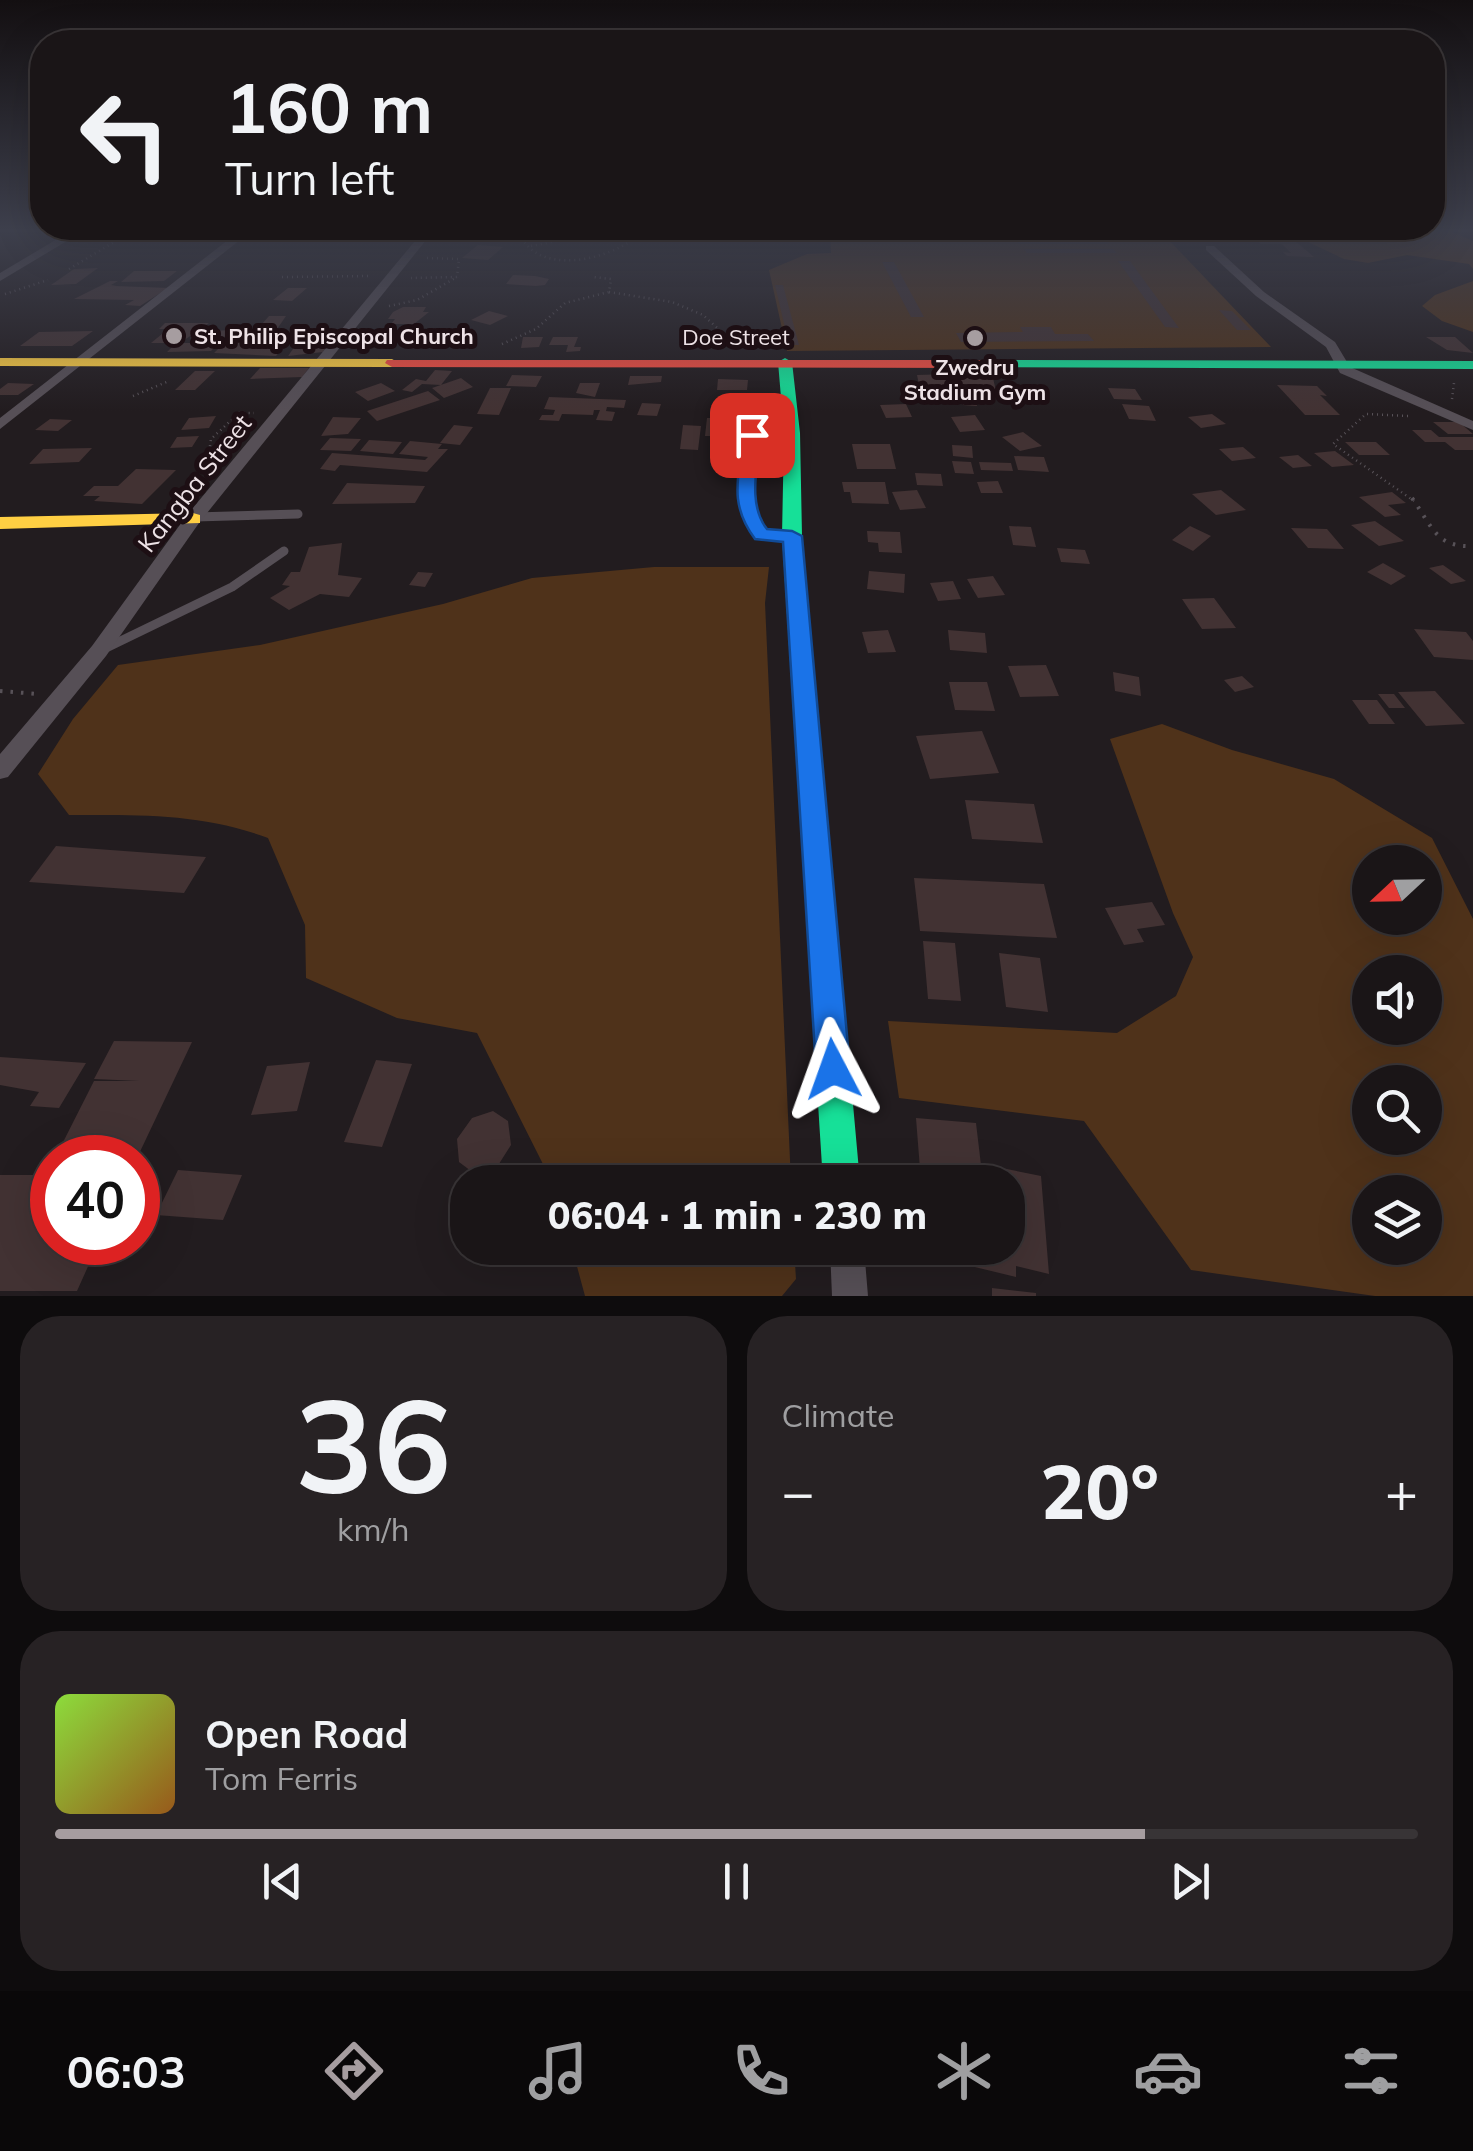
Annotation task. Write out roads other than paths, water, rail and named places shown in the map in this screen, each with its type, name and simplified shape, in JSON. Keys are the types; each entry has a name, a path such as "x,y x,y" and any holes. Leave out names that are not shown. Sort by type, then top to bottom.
{"street":[{"path":"0,425 174,289"},
{"name":"Kangba Street","path":"0,770 99,652 194,518 381,289"},
{"path":"1255,289 1331,344 1345,370 1473,426"},
{"name":"Doe Street","path":"0,362 1344,365 1472,375"},
{"path":"794,362 792,536 841,1165"},
{"path":"0,523 194,518"},
{"path":"848,1265 850,1296"}],"lane":[{"path":"714,412 748,420 752,435 746,490 749,518 762,534 792,536"},
{"path":"194,518 298,514"},
{"path":"99,652 232,588 284,551"}],"place":[{"name":"St. Philip Episcopal Church","path":"174,336"},
{"name":"Zwedru Stadium Gym","path":"975,338"}]}
